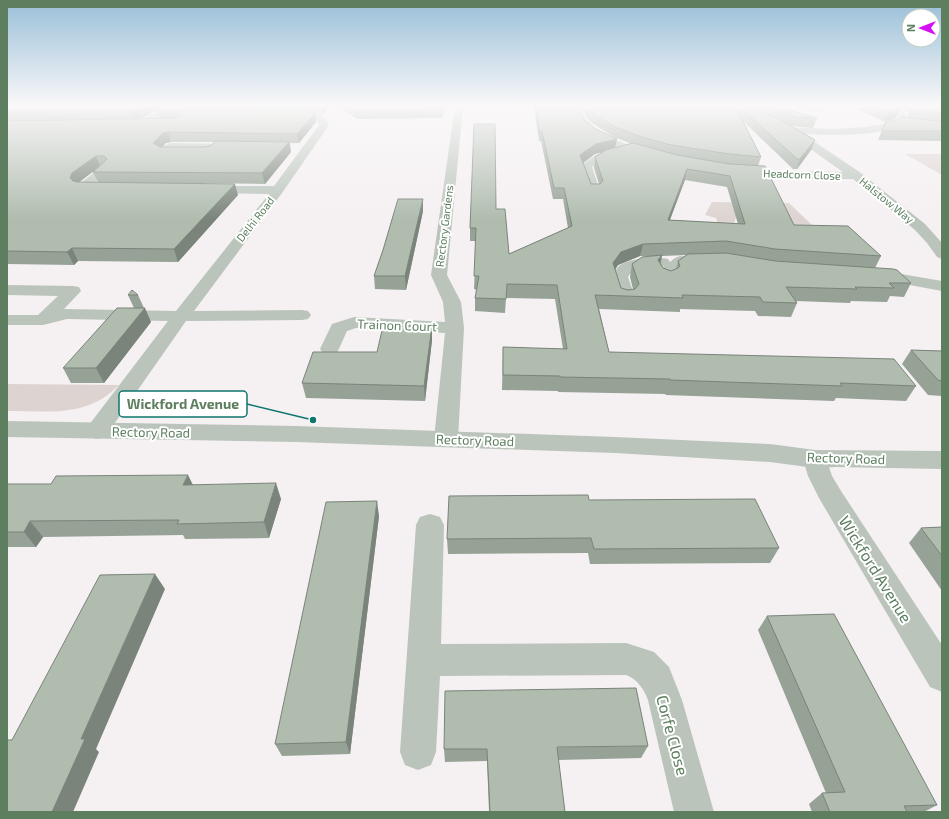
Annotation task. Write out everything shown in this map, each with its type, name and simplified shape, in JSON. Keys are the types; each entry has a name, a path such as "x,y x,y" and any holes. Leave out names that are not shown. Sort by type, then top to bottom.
{"street":[{"name":"Delhi Road","path":"97,431 181,316 278,190 311,144"},
{"name":"Rectory Gardens","path":"446,439 455,328 452,302 439,275 454,144"},
{"path":"620,144 663,158"},
{"name":"Halstow Way","path":"810,144 857,176 927,233 942,254"},
{"path":"215,147 246,147"},
{"path":"292,147 308,148"},
{"path":"594,191 586,166 600,157 631,149"},
{"name":"Headcorn Close","path":"725,169 780,175 857,176"},
{"path":"104,170 82,188 116,189"},
{"path":"193,189 278,190"},
{"path":"626,297 620,277 625,269 640,263 722,260"},
{"path":"667,278 665,273 680,261"},
{"path":"863,274 886,276 942,286"},
{"path":"7,290 73,291 43,320"},
{"path":"7,320 43,320 67,314 181,316 302,315"},
{"name":"Trainon Court","path":"330,349 339,328 354,322 455,328"},
{"name":"Rectory Road","path":"7,430 296,434 615,445 770,453 815,459 942,460"},
{"name":"Wickford Avenue","path":"815,459 820,476 832,498 942,675"},
{"path":"418,752 430,525"},
{"name":"Corfe Close","path":"424,660 626,658 642,664 657,679 665,700 694,812"}],"shaded area":[{"path":"905,154 942,154 942,175"},
{"path":"712,202 789,203 812,225 781,225 774,217 736,217 731,234 721,233 716,218 705,215"},
{"path":"7,384 119,385 107,396 81,408 38,412 7,411"}],"building":[{"path":"7,144 155,144 160,147 205,147 212,144 287,144 262,173 93,172 107,159 104,156 96,156 72,173 70,178 77,182 235,184 174,249 72,248 67,252 7,251"},
{"path":"473,144 495,144 496,209 505,209 509,254 572,226 564,188 554,188 545,144 596,144 580,155 591,184 600,184 603,181 595,157 606,150 628,144 637,144 677,155 729,164 765,166 794,225 848,226 881,256 775,249 726,241 643,244 621,252 613,263 621,288 628,290 635,289 639,284 632,264 642,257 662,255 658,260 663,268 671,271 680,266 678,261 688,254 726,253 775,261 893,269 897,270 911,283 889,283 894,288 855,287 857,289 786,287 797,303 763,302 760,297 682,295 683,298 595,295 609,352 894,359 916,386 840,383 842,386 670,379 503,375 503,347 567,349 557,285 507,284 506,299 475,298 479,276 474,276 476,228 470,228","holes":["687,169 730,176 745,224 668,220"]},
{"path":"668,144 754,144 761,157 730,154"},
{"path":"781,144 812,144 800,159 797,159"},
{"path":"398,199 423,199 405,276 374,276 383,250"},
{"path":"132,290 138,295 128,295"},
{"path":"117,308 145,308 96,368 63,368"},
{"path":"383,326 432,326 424,386 302,383 313,352 377,352"},
{"path":"911,350 942,351 942,381 938,380"},
{"path":"188,475 183,485 276,483 264,522 177,524 179,520 30,521 24,532 7,532 7,484 51,484 56,476"},
{"path":"588,495 589,500 755,499 779,548 594,549 591,538 447,539 449,496"},
{"path":"377,501 346,742 275,744 326,502"},
{"path":"942,527 942,556 921,528"},
{"path":"155,574 81,739 85,739 52,812 7,812 7,740 12,740 100,575"},
{"path":"834,614 937,805 904,806 907,812 830,812 822,793 845,792 767,616"},
{"path":"636,688 648,746 557,747 565,812 490,812 487,749 444,749 445,691"}],"place":[{"name":"Wickford Avenue","path":"313,420"}]}
